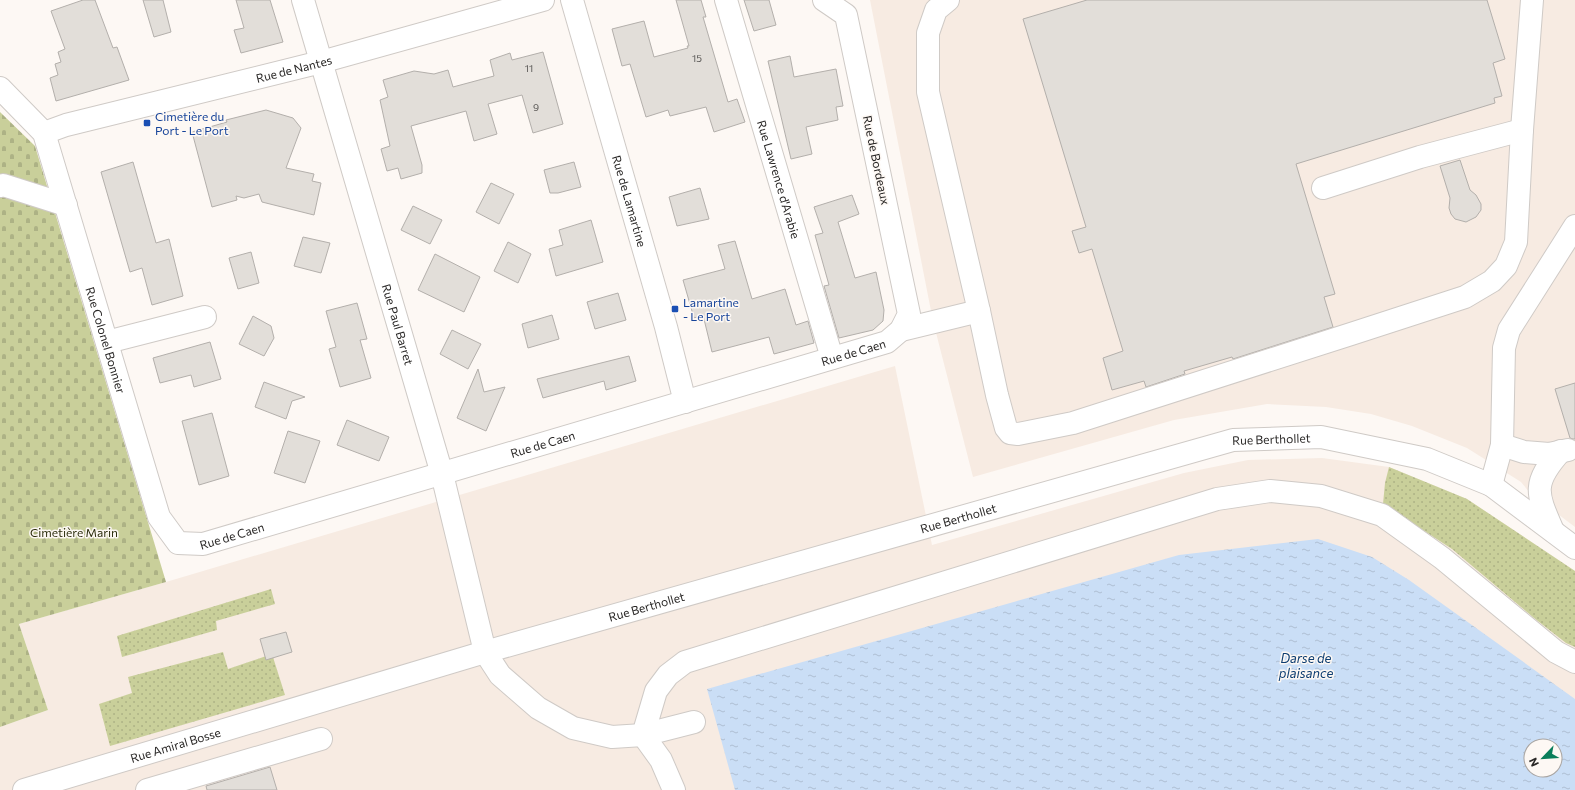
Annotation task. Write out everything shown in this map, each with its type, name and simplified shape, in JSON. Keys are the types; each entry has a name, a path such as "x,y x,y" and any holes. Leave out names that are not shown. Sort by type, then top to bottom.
{"street":[{"name":"Rue Paul Barret","path":"303,0 442,474 485,652 505,680 538,708 573,728 612,737 643,735 694,722"},
{"name":"Rue de Nantes","path":"44,133 66,125 321,62 543,0"},
{"name":"Rue de Lamartine","path":"572,0 666,327 685,402"},
{"name":"Rue Lawrence d'Arabie","path":"726,0 832,358"},
{"name":"Rue de Bordeaux","path":"824,0 846,15 909,314 901,330"},
{"path":"948,0 936,10 928,33 928,92 997,395 1006,428 1010,433 1018,434 1073,423 1465,297 1492,281 1506,266 1516,242 1522,130 1532,0"},
{"path":"0,88 44,133"},
{"path":"1323,188 1420,157 1522,130"},
{"name":"Rue Colonel Bonnier","path":"44,133 159,517 178,543"},
{"path":"0,186 3,185 66,205"},
{"path":"1491,485 1502,445 1504,348 1509,330 1575,226"},
{"path":"901,330 979,311"},
{"path":"107,342 205,317"},
{"name":"Rue de Caen","path":"178,543 203,544 442,474 887,342 901,330"},
{"name":"Rue Berthollet","path":"327,698 1233,440 1321,437 1427,459 1491,485 1575,548"},
{"path":"1502,445 1524,452 1549,454 1568,450"},
{"path":"1552,531 1540,502 1540,482 1547,466 1568,450"},
{"path":"674,790 661,760 643,735 656,691 668,674 685,662 1217,499 1270,491 1321,496 1382,515 1442,558 1556,652 1575,662"},
{"name":"Rue Amiral Bosse","path":"24,790 327,698"},
{"path":"147,790 321,739"}],"shaded area":[{"path":"870,0 1575,0 1575,527 1530,493 1521,482 1467,448 1412,426 1371,414 1326,407 1267,404 1174,420 973,477 933,321"},
{"path":"895,366 932,545 1184,473 1248,460 1322,458 1389,467 1467,499 1575,571 1575,790 0,790 0,727 48,710 19,624 166,582"}],"green space":[{"name":"Cimetière Marin","path":"0,112 35,146 166,582 19,624 48,710 0,727"},
{"path":"1389,467 1467,499 1575,571 1575,647 1566,643 1534,618 1452,549 1383,504 1385,483"},
{"path":"271,589 275,604 216,621 217,630 122,657 117,636"},
{"path":"223,652 228,669 272,654 285,695 110,746 99,704 132,693 128,677"}],"water":[{"name":"Darse de plaisance","path":"1318,539 1372,557 1409,580 1575,699 1575,790 735,790 707,689 1179,555"}],"building":[{"path":"83,0 95,0 113,48 117,47 129,80 56,101 50,78 58,75 55,64 61,62 58,52 65,49 51,11"},
{"path":"143,0 163,0 171,32 154,37"},
{"path":"236,0 270,0 283,42 241,53 234,30 244,28"},
{"path":"676,0 701,0 706,17 703,17 728,102 737,99 745,122 714,132 706,107 670,116 668,110 646,117 630,64 622,66 612,29 644,21 654,57 688,48 687,46 689,46"},
{"path":"744,0 769,0 776,25 754,31"},
{"path":"1087,0 1487,0 1505,59 1493,63 1502,96 1494,98 1495,103 1296,164 1335,294 1324,297 1333,327 1233,359 1232,357 1184,371 1185,374 1146,387 1144,381 1112,390 1103,358 1123,351 1092,249 1079,253 1072,231 1086,227 1023,19"},
{"path":"543,52 563,124 533,133 522,95 488,104 497,134 474,141 466,111 411,126 422,165 422,173 401,179 398,168 387,171 381,149 390,146 380,100 388,97 383,80 414,71 434,74 448,70 453,87 494,76 490,60 510,53 512,60"},
{"path":"790,56 794,77 836,69 843,106 836,107 838,120 806,127 812,154 791,159 768,61"},
{"path":"266,110 293,118 301,128 286,168 314,174 312,181 321,183 314,215 262,202 259,194 244,198 236,196 237,200 212,207 192,132 227,122 226,120"},
{"path":"1460,160 1470,190 1476,195 1481,204 1481,210 1476,217 1466,222 1455,219 1451,214 1449,208 1450,198 1440,166"},
{"path":"133,162 156,243 169,239 183,296 152,305 142,268 130,272 101,172"},
{"path":"574,162 581,187 558,193 550,193 544,170"},
{"path":"491,183 514,194 499,224 476,212"},
{"path":"700,188 709,219 677,226 669,197"},
{"path":"852,195 859,214 838,222 855,278 876,272 884,310 883,321 873,330 839,338 824,286 829,285 815,235 823,233 814,207"},
{"path":"413,206 442,220 430,244 401,230"},
{"path":"591,220 603,262 556,276 549,249 563,245 559,230"},
{"path":"303,237 330,243 321,273 294,266"},
{"path":"735,241 752,299 785,289 796,325 808,321 814,343 774,354 769,337 712,352 703,315 694,318 683,280 725,269 718,245"},
{"path":"508,242 531,254 518,283 494,271"},
{"path":"251,252 259,283 238,289 229,258"},
{"path":"435,254 480,277 464,312 418,290"},
{"path":"618,293 626,320 595,329 587,302"},
{"path":"357,303 367,339 360,340 371,378 340,387 329,349 336,347 326,311"},
{"path":"552,315 559,339 528,348 522,324"},
{"path":"253,316 271,326 274,338 264,356 239,344"},
{"path":"452,330 481,344 468,369 440,354"},
{"path":"210,342 221,379 194,387 191,375 160,383 153,358"},
{"path":"629,356 636,381 606,390 604,381 543,398 537,379"},
{"path":"478,369 484,392 505,387 486,431 457,418"},
{"path":"264,382 305,397 292,401 286,419 255,407"},
{"path":"1575,383 1575,439 1573,439 1570,438 1555,389"},
{"path":"212,413 229,476 199,485 182,421"},
{"path":"347,420 389,437 379,461 337,445"},
{"path":"288,431 320,441 305,483 274,473"},
{"path":"286,632 292,652 266,660 260,639"},
{"path":"270,767 277,790 207,790 206,786"}],"place":[{"name":"Cimetière du Port - Le Port","path":"147,123"},
{"name":"Lamartine - Le Port","path":"675,309"}]}
